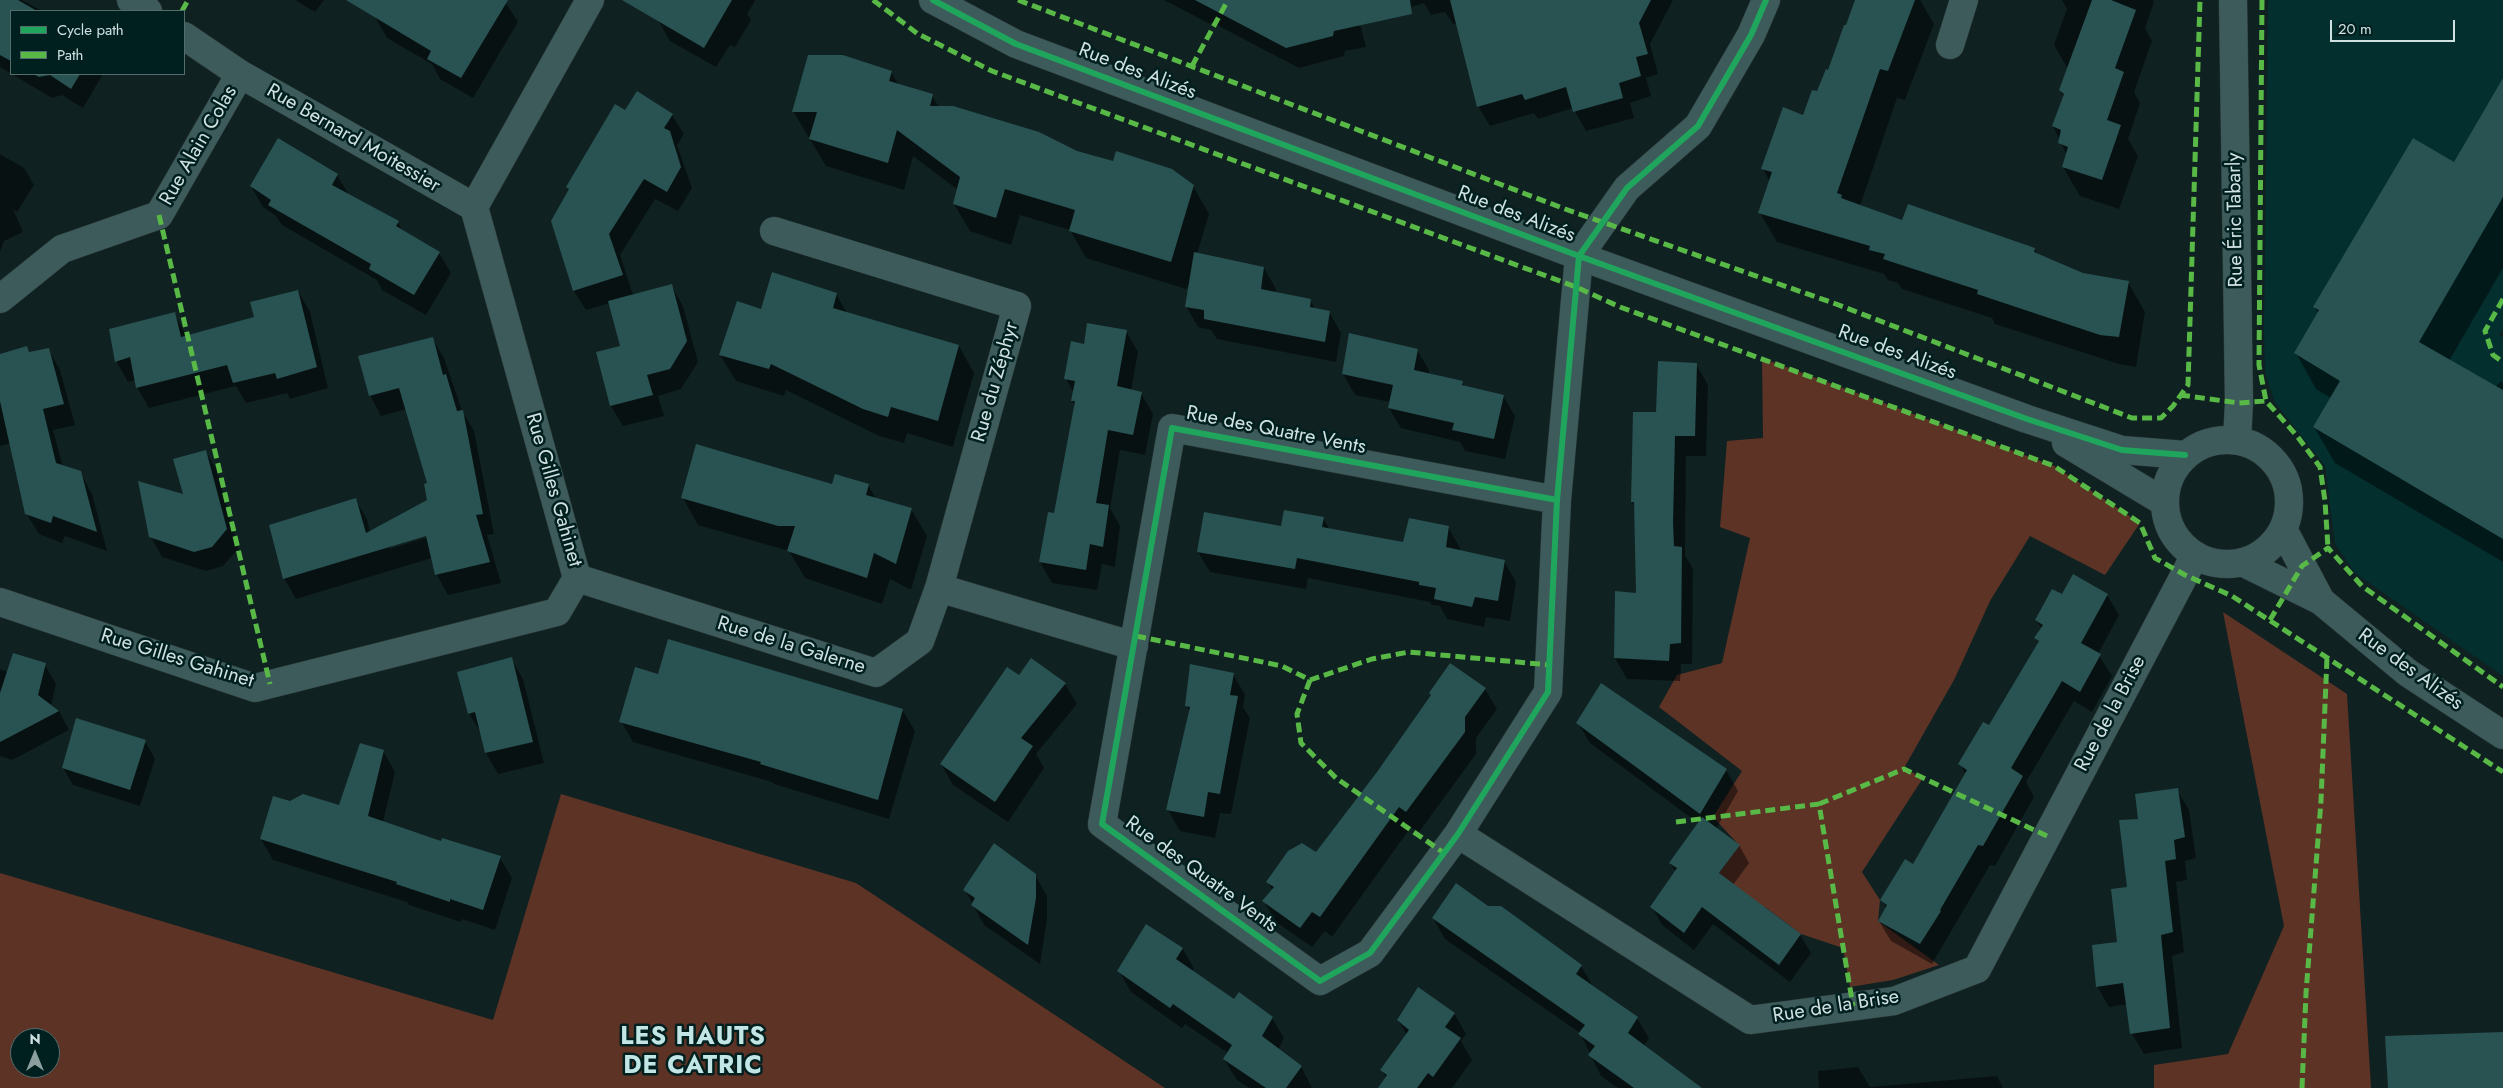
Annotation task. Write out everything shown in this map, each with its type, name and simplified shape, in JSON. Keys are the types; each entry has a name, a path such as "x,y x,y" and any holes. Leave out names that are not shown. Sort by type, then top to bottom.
{"street":[{"path":"131,0 146,10"},
{"path":"474,207 590,0"},
{"name":"Rue des Alizés","path":"933,0 1016,44 1579,256 2026,419 2122,450 2185,455"},
{"path":"1579,256 1627,188 1698,126 1751,35 1766,0"},
{"path":"1950,45 1964,0"},
{"name":"Rue Éric Tabarly","path":"2233,0 2239,403 2237,440"},
{"name":"Rue Bernard Moitessier","path":"185,37 240,74 474,207"},
{"name":"Rue Alain Colas","path":"0,299 62,249 159,216 240,74"},
{"name":"Rue Gilles Gahinet","path":"0,602 255,688 557,612 578,578 474,207"},
{"name":"Rue du Zéphyr","path":"774,232 1017,306 939,588"},
{"name":"Rue des Quatre Vents","path":"1558,500 1172,428 1102,824 1320,980 1370,953 1458,834 1548,692 1558,500 1579,256"},
{"name":"Rue des Alizés","path":"2026,419 2164,502"},
{"path":"2218,440 2237,440 2256,446 2271,457 2282,472 2289,491 2289,510 2283,529 2273,544 2259,556 2242,562 2226,564 2210,562 2195,556 2179,542 2168,523 2164,502 2167,484 2174,468 2185,455 2201,445 2218,440"},
{"name":"Rue des Alizés","path":"2283,529 2321,602"},
{"name":"Rue de la Brise","path":"1458,834 1750,1020 1894,1001 1977,969 2195,556"},
{"name":"Rue des Alizés","path":"2242,562 2321,602 2408,673 2503,735"},
{"name":"Rue de la Galerne","path":"578,578 876,672 920,641 939,588"},
{"path":"939,588 1134,646"}],"shaded area":[{"path":"2268,0 2503,0 2503,329 2499,335 2503,337 2503,676 2355,573 2335,544 2325,466 2275,403 2265,372 2264,330"},
{"path":"1762,358 2054,466 2140,523 2105,575 2030,536 1990,601 1954,680 1904,768 1923,778 1862,872 1880,900 1878,921 1939,965 1893,980 1850,987 1843,948 1801,934 1765,907 1748,912 1708,889 1739,845 1713,817 1742,771 1659,707 1677,675 1722,663 1750,538 1720,527 1727,441 1763,438"},
{"path":"2223,612 2347,694 2371,1088 2154,1088 2154,1065 2228,1054 2284,926"},
{"path":"561,794 856,883 1165,1088 0,1088 0,873 493,1020"}],"building":[{"path":"0,0 18,0 35,10 10,10 10,60 0,55"},
{"path":"346,0 508,0 461,78 427,59 431,51"},
{"path":"622,0 732,0 704,48"},
{"path":"1195,0 1410,0 1412,14 1334,31 1333,36 1286,48"},
{"path":"1450,0 1651,0 1639,23 1648,54 1636,57 1641,76 1619,83 1623,98 1573,112 1566,87 1525,100 1522,94 1477,107"},
{"path":"1855,0 1915,0 1888,71 1880,69 1837,193 1842,195 1841,198 1902,220 1908,204 2035,248 2034,252 2083,273 2129,281 2119,337 2100,335 1977,294 1978,290 1883,259 1885,254 1869,250 1870,246 1758,213 1772,172 1761,169 1783,107 1803,115 1812,90 1817,91 1826,69 1828,70"},
{"path":"2092,0 2111,0 2136,10 2115,68 2124,72 2107,120 2121,125 2102,180 2062,167 2068,147 2058,143 2061,130 2052,126 2064,94 2059,90"},
{"path":"808,55 843,55 892,71 889,81 933,94 930,106 953,106 1039,132 1077,151 1113,161 1116,151 1172,169 1194,185 1171,262 1069,231 1075,210 1005,189 996,218 953,204 960,177 897,130 888,163 809,139 817,112 792,112"},
{"path":"50,75 79,75 71,89"},
{"path":"2503,78 2503,197 2419,342 2503,390 2503,539 2313,427 2340,381 2294,353 2319,310 2313,307 2413,138 2454,162"},
{"path":"637,91 673,114 664,128 670,131 681,167 667,192 644,179 609,234 623,275 573,291 551,221 569,189 566,187 615,104 625,110"},
{"path":"278,138 338,174 332,185 399,221 396,226 440,252 414,295 369,269 371,264 268,205 271,200 250,186"},
{"path":"1194,252 1264,267 1261,289 1311,299 1310,307 1330,311 1325,342 1204,319 1204,310 1185,307"},
{"path":"772,272 837,293 833,308 959,345 938,421 891,407 888,417 863,409 771,364 769,369 719,355 737,301 761,309"},
{"path":"672,284 687,341 670,369 647,375 653,395 610,406 596,352 620,346 608,301"},
{"path":"298,290 317,367 277,379 275,373 233,383 227,365 136,388 130,357 115,362 109,329 175,312 181,337 254,317 250,302"},
{"path":"1087,323 1127,330 1117,386 1142,392 1133,435 1108,430 1096,503 1109,505 1103,547 1090,544 1086,570 1039,562 1048,512 1054,513 1075,401 1071,401 1075,381 1064,379 1071,341 1084,344"},
{"path":"1349,333 1418,349 1414,370 1463,381 1462,385 1504,395 1494,439 1452,430 1454,423 1388,408 1393,385 1342,374"},
{"path":"433,337 443,375 446,374 457,411 463,410 483,514 476,515 490,562 435,575 426,536 283,579 269,525 356,498 366,533 427,500 424,484 427,483 399,388 369,396 358,356"},
{"path":"27,346 29,352 49,348 64,404 43,409 56,463 81,471 97,532 53,516 51,523 25,514 0,401 0,354"},
{"path":"1658,361 1697,363 1695,436 1675,436 1673,523 1674,546 1682,547 1681,643 1670,644 1669,661 1614,658 1615,591 1636,593 1634,502 1631,502 1633,412 1656,412"},
{"path":"696,444 832,484 835,474 869,484 866,495 912,508 896,564 874,553 867,578 787,551 795,526 778,526 681,498"},
{"path":"206,450 227,529 212,547 194,552 149,537 138,481 183,494 173,459"},
{"path":"1284,510 1324,517 1322,527 1403,542 1409,518 1449,526 1446,547 1505,560 1498,601 1475,597 1472,607 1434,599 1436,588 1419,585 1419,582 1297,558 1295,569 1197,552 1204,512 1281,526"},
{"path":"2073,574 2108,594 2081,643 2101,654 2080,692 2062,681 2011,768 2023,776 1983,846 1978,845 1920,944 1878,921 1887,905 1880,900 1905,859 1913,864 1967,770 1958,764 1983,722 1989,725 2039,641 2034,638 2043,625 2035,620 2052,589 2062,594"},
{"path":"668,639 903,709 878,800 760,764 761,762 619,722 635,667 658,674"},
{"path":"13,653 46,663 38,695 59,711 0,742 0,693"},
{"path":"512,657 533,742 485,753 475,712 468,714 457,672"},
{"path":"1031,658 1066,683 1021,738 1033,746 995,802 940,764 1007,667 1019,675"},
{"path":"1450,663 1486,688 1465,717 1465,732 1406,812 1399,807 1320,917 1312,912 1300,928 1262,901 1274,887 1266,882 1288,851 1302,843 1316,852 1377,772 1431,695 1429,693"},
{"path":"1190,664 1234,673 1230,695 1238,696 1220,794 1208,792 1204,817 1166,810 1190,707 1185,706"},
{"path":"1601,683 1727,769 1700,814 1576,723"},
{"path":"76,718 146,740 130,790 62,768"},
{"path":"360,743 384,750 368,816 441,841 442,838 501,856 483,910 450,899 450,902 396,884 397,882 260,839 273,796 290,801 303,794 339,805"},
{"path":"2178,788 2185,837 2174,840 2176,859 2165,861 2173,932 2161,935 2170,1028 2130,1034 2123,983 2096,987 2092,945 2117,942 2111,889 2127,887 2119,820 2138,819 2135,794"},
{"path":"1702,817 1740,845 1719,873 1801,934 1779,965 1702,907 1684,933 1650,907 1677,868 1669,863"},
{"path":"994,843 1036,874 1036,898 1028,945 971,905 975,898 963,890"},
{"path":"1456,883 1488,906 1501,906 1582,965 1576,974 1638,1017 1628,1033 1702,1088 1634,1088 1588,1055 1595,1046 1578,1034 1585,1025 1432,918"},
{"path":"1146,924 1183,948 1176,959 1234,999 1239,992 1273,1017 1262,1036 1302,1066 1286,1088 1266,1088 1223,1059 1232,1045 1173,1004 1170,1008 1117,971"},
{"path":"1418,987 1455,1013 1445,1027 1461,1038 1433,1077 1428,1073 1417,1088 1378,1088 1387,1075 1380,1070 1409,1030 1397,1020"},
{"path":"2503,1032 2503,1088 2388,1088 2385,1036"}],"marked path":[{"path":"183,10 188,0"},
{"path":"873,0 918,34 992,71 1576,287 1620,307 2054,466 2140,523 2155,558 2185,575 2232,596 2503,772"},
{"path":"1018,0 1565,209 1836,304 2132,418 2161,418 2173,406 2188,385 2200,0"},
{"path":"1192,66 1228,0"},
{"path":"2262,0 2259,365 2266,401 2297,436 2320,467 2325,501 2328,548"},
{"path":"159,215 270,684"},
{"path":"2503,299 2485,331 2493,355 2503,362"},
{"path":"2180,395 2239,403 2266,401"},
{"path":"2270,620 2302,566 2328,548 2362,586 2503,687"},
{"path":"1136,636 1282,666 1310,680 1372,659 1409,652 1550,665"},
{"path":"2302,1088 2306,993 2321,801 2327,657"},
{"path":"1310,680 1297,714 1301,743 1336,778 1444,853"},
{"path":"1819,804 1904,769 2047,836"},
{"path":"1676,822 1819,804 1853,1006"}],"cycle path":[{"path":"933,0 1016,44 1579,256 2027,419 2122,450 2185,455"},
{"path":"1557,500 1172,428 1102,824 1320,981 1370,953 1458,834 1548,692 1557,500 1579,256 1627,188 1698,126 1751,35 1766,0"}],"district":[{"name":"LES HAUTS DE CATRIC","path":"693,1052"}]}
